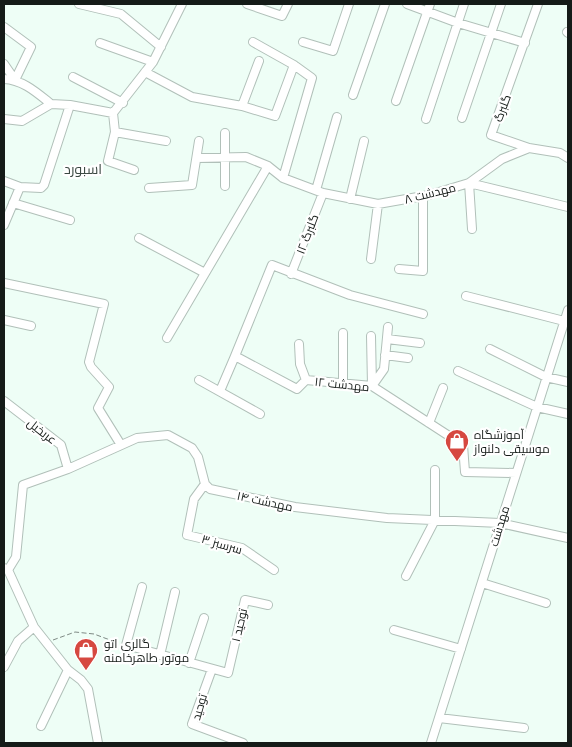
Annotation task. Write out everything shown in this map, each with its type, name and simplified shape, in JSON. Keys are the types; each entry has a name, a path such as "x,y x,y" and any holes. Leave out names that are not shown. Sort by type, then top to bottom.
{"street":[{"path":"78,4 94,6 122,14 160,47"},
{"path":"134,170 108,161 115,132 114,113 153,62 182,4"},
{"path":"247,4 282,16 288,4"},
{"path":"304,42 332,51 349,4"},
{"path":"353,95 385,4"},
{"path":"407,4 429,7 458,23 525,43 538,4"},
{"path":"426,119 464,4"},
{"path":"462,118 501,4"},
{"path":"396,101 429,7"},
{"path":"4,27 31,47 15,80"},
{"path":"252,42 294,65 312,78 284,178"},
{"path":"100,43 153,62"},
{"name":"گلبرگ","path":"525,43 491,135 529,148"},
{"path":"242,106 259,61"},
{"path":"4,64 15,80"},
{"path":"145,72 192,97 242,106 276,116 294,65"},
{"path":"73,77 122,103"},
{"path":"4,79 15,80 33,90 51,104"},
{"path":"4,119 22,121 51,104 70,105 114,113"},
{"path":"4,181 20,187 41,188 44,185 70,105"},
{"name":"گلبرگ ١٢","path":"291,274 320,192 337,117"},
{"path":"115,132 166,141"},
{"path":"224,134 226,158 225,186"},
{"path":"350,199 364,141"},
{"path":"149,188 192,185 199,142"},
{"path":"529,148 560,153 568,158"},
{"name":"مهدشت ۸","path":"197,158 246,157 268,166 284,178 320,192 378,204 423,196 469,183 502,159 529,148"},
{"path":"167,338 268,166"},
{"path":"472,229 469,183 568,207"},
{"path":"4,225 20,187"},
{"path":"399,270 423,271 423,196"},
{"path":"13,204 70,220"},
{"path":"371,259 378,204"},
{"path":"139,238 206,272"},
{"path":"220,392 272,265 291,274 350,295 423,314"},
{"path":"4,282 104,304 89,362 91,367 109,387 98,408 121,445"},
{"path":"466,296 567,321"},
{"name":"مهدشت","path":"432,743 546,377 567,321 568,310"},
{"path":"4,320 31,326"},
{"path":"372,386 384,369 388,327"},
{"path":"343,333 343,383"},
{"path":"371,336 372,386"},
{"path":"387,339 420,343"},
{"path":"299,344 300,364 306,380"},
{"path":"490,349 546,377 568,382"},
{"name":"مهدشت ۱۲","path":"235,356 297,389 306,380 372,386 463,445 465,472 516,473"},
{"path":"385,356 408,358"},
{"path":"458,371 537,407 568,414"},
{"path":"199,380 260,414"},
{"path":"429,422 443,388"},
{"name":"عربخیل","path":"4,401 61,445 68,469"},
{"path":"98,743 88,689 82,680 68,670 34,627 6,569 16,557 23,485 68,469 137,438 168,435 192,448 198,457 205,484"},
{"path":"406,576 435,520 435,470"},
{"name":"مهدشت ۱۴","path":"205,484 210,489 295,508 387,518 500,523 568,538"},
{"name":"سرسبز ۳","path":"205,484 194,499 187,534 242,548 274,570"},
{"path":"482,583 546,602"},
{"path":"142,586 126,646 212,669"},
{"path":"160,655 175,592"},
{"name":"توحید ۱","path":"212,669 228,673 245,600 268,605"},
{"path":"189,663 204,618"},
{"path":"4,667 18,641 34,627"},
{"path":"394,630 461,649"},
{"name":"توحید","path":"212,669 192,724 243,743"},
{"path":"42,726 68,670"},
{"path":"440,718 524,728"}],"path":[{"path":"45,642 75,632 94,634 126,646"}],"place":[{"name":"آموزشگاه موسیقی دلنواز","path":"457,462"},
{"name":"گالری اتو موتور طاهرخامنه","path":"86,671"}],"district":[{"name":"اسبورد","path":"83,169"}]}
